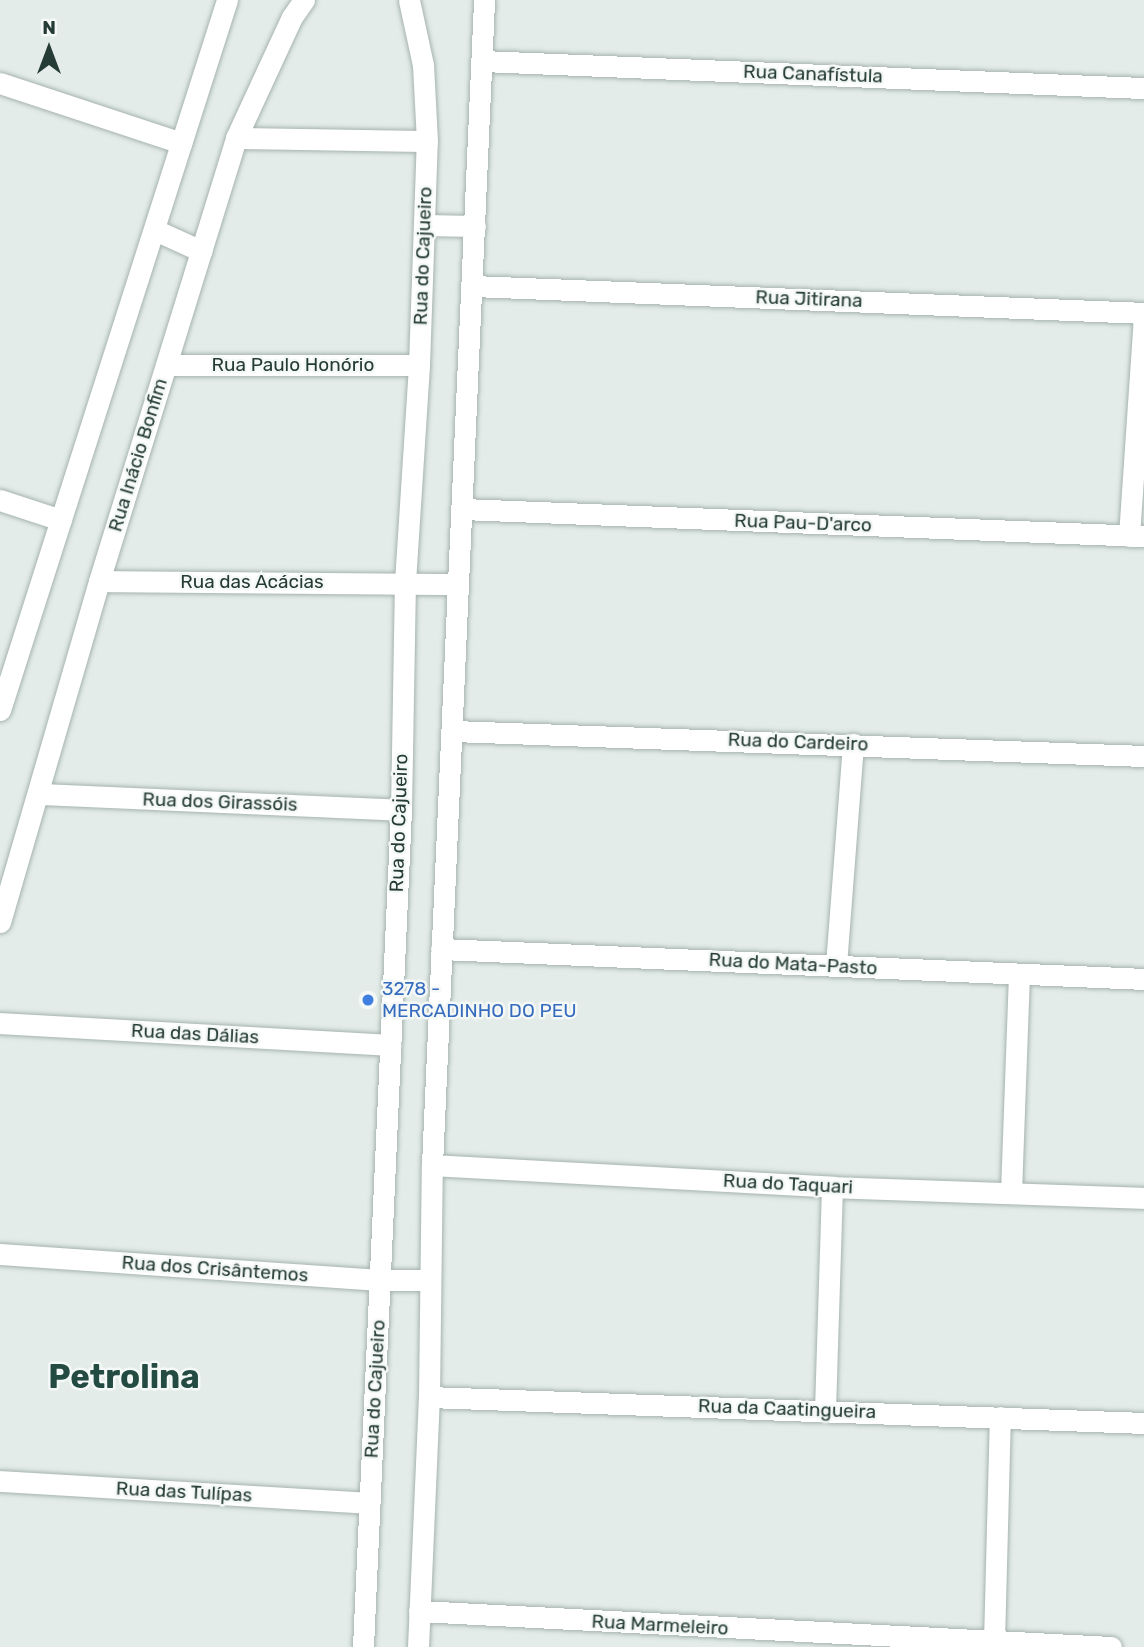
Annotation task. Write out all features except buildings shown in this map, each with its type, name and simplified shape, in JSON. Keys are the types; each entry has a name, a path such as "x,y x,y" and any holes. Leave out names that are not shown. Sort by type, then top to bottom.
{"street":[{"path":"0,710 227,0"},
{"name":"Rua Inácio Bonfim","path":"0,922 5,891 40,794 99,581 236,138 292,17 304,0"},
{"name":"Rua do Cajueiro","path":"363,1647 401,810 405,582 419,365 427,141 423,65 409,0"},
{"path":"418,1647 429,1397 432,1165 484,0"},
{"name":"Rua Canafístula","path":"481,61 1144,88"},
{"path":"0,83 181,143"},
{"path":"236,138 427,141"},
{"path":"424,225 475,226"},
{"path":"155,230 201,251"},
{"name":"Rua Jitirana","path":"473,286 1144,315"},
{"path":"1137,536 1144,315"},
{"name":"Rua Paulo Honório","path":"166,365 419,365"},
{"path":"0,500 61,520"},
{"name":"Rua Pau-D'arco","path":"462,509 1137,536"},
{"name":"Rua das Acácias","path":"99,581 458,584"},
{"name":"Rua do Cardeiro","path":"453,731 1144,756"},
{"path":"836,965 853,744"},
{"name":"Rua dos Girassóis","path":"40,794 401,810"},
{"name":"Rua do Mata-Pasto","path":"442,949 836,965 1019,976 1144,979"},
{"path":"1012,1192 1019,976"},
{"name":"Rua das Dálias","path":"0,1023 390,1045"},
{"name":"Rua do Taquari","path":"432,1165 832,1187 1144,1198"},
{"path":"825,1410 832,1187"},
{"name":"Rua dos Crisântemos","path":"0,1254 380,1280 430,1280"},
{"name":"Rua da Caatingueira","path":"429,1397 1144,1423"},
{"path":"994,1642 1000,1417"},
{"name":"Rua das Tulípas","path":"0,1481 369,1503"},
{"name":"Rua Marmeleiro","path":"419,1611 815,1640 994,1642 1111,1647"}],"place":[{"name":"3278 - MERCADINHO DO PEU","path":"368,1000"}],"district":[{"name":"Petrolina","path":"124,1377"}]}
